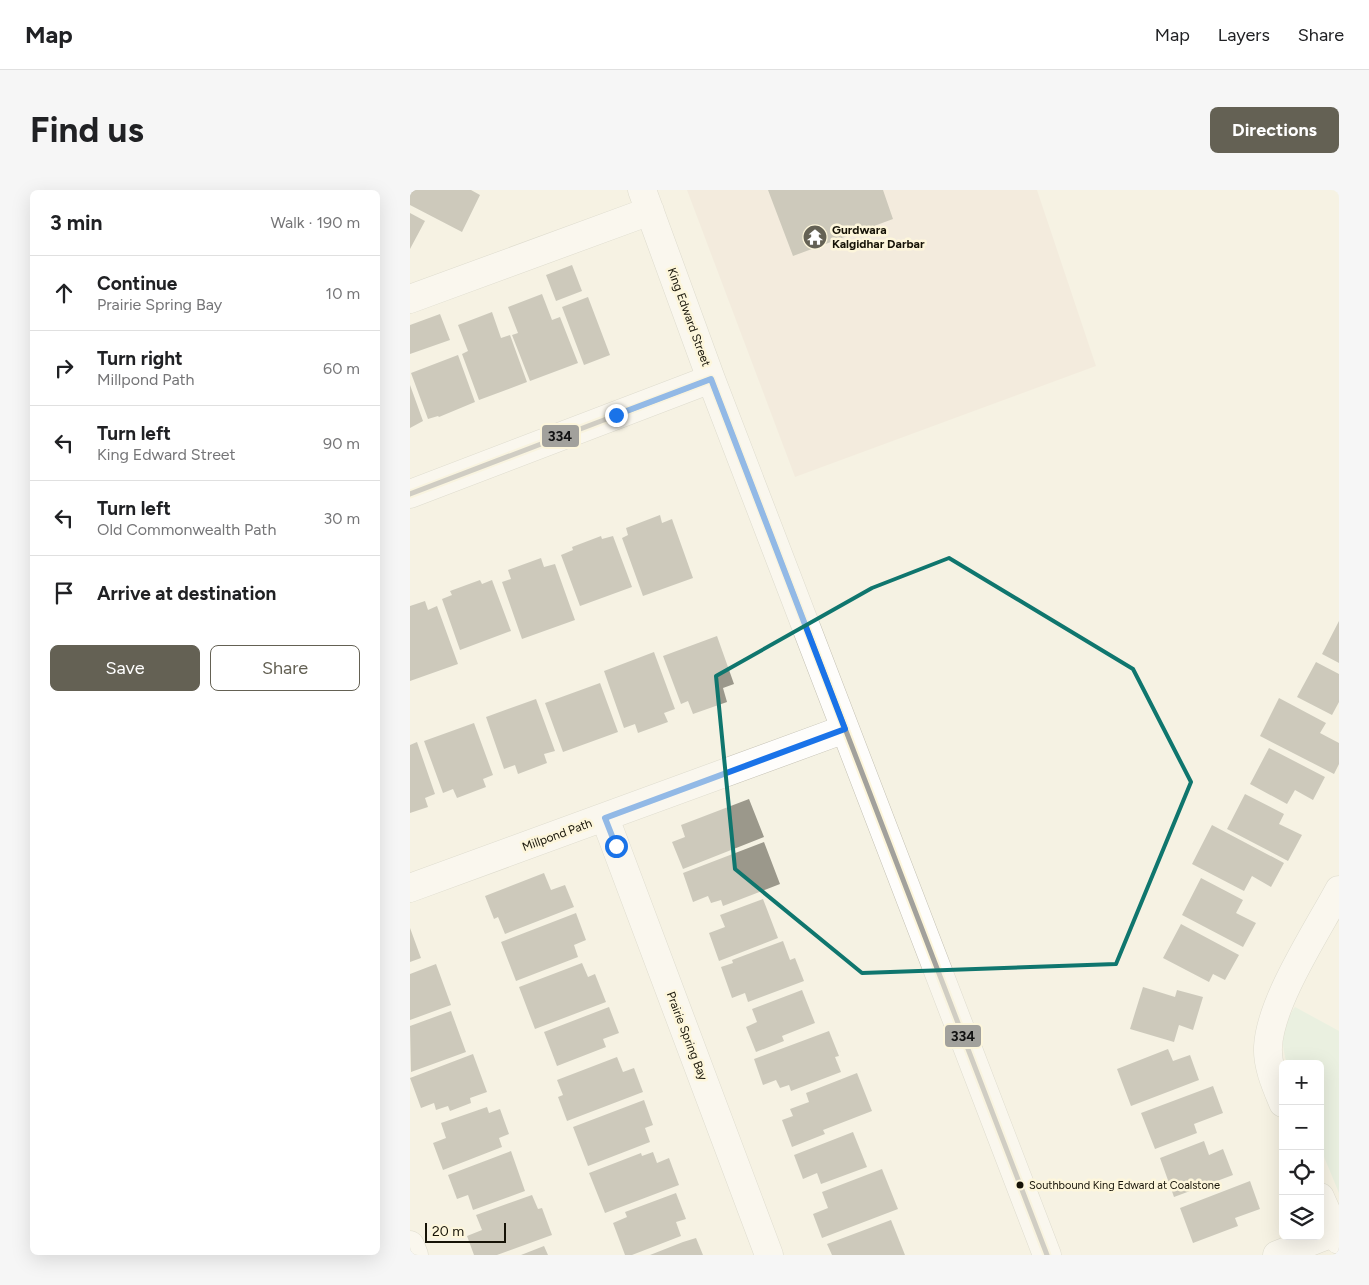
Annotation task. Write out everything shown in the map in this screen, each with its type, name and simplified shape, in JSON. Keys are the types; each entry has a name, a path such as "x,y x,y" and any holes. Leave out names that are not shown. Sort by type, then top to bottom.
{"street":[{"path":"410,299 646,200"},
{"name":"King Edward Street","path":"646,200 711,379 1047,1255"},
{"path":"410,494 711,379"},
{"name":"Millpond Path","path":"410,888 845,729"},
{"name":"Prairie Spring Bay","path":"605,818 769,1255"},
{"path":"1279,1093 1273,1078 1267,1048 1272,1022 1284,991 1339,890"},
{"path":"1277,1255 1337,1236 1324,1206"},
{"path":"410,1245 414,1255"}],"highlighted area":[{"path":"949,558 1133,669 1191,782 1116,964 862,973 735,869 716,676 872,588"}],"shaded area":[{"path":"687,190 1037,190 1096,366 795,477"}],"green space":[{"path":"1295,1007 1339,1031 1339,1193 1324,1157 1324,1060 1286,1060 1283,1048 1283,1034 1290,1014"}],"building":[{"path":"410,190 471,190 480,195 462,232 410,205"},
{"name":"Gurdwara Kalgidhar Darbar","path":"768,190 883,190 893,219 793,256"},
{"path":"410,213 425,221 410,249"},
{"path":"572,265 582,291 556,301 546,275"},
{"path":"542,294 552,320 560,317 578,363 530,381 512,335 518,333 508,307"},
{"path":"588,297 610,355 584,365 562,307"},
{"path":"492,312 501,338 510,335 527,382 479,400 462,354 468,351 458,325"},
{"path":"440,314 450,340 410,354 410,325"},
{"path":"458,355 475,402 439,417 428,419 411,373"},
{"path":"410,385 423,421 410,428"},
{"path":"660,515 662,523 672,519 693,578 643,596 622,538 628,535 626,528"},
{"path":"601,536 602,539 613,536 632,587 580,606 561,555 573,550 572,547"},
{"path":"541,558 544,567 555,564 575,620 522,639 502,582 511,579 508,570"},
{"path":"480,580 482,584 492,580 511,631 460,650 442,599 452,595 450,591"},
{"path":"425,601 428,610 437,606 458,664 410,681 410,606"},
{"path":"1339,621 1339,663 1322,654"},
{"path":"717,636 734,684 723,688 727,702 693,714 688,701 681,704 663,656"},
{"path":"654,652 675,709 664,713 668,722 638,733 635,724 624,728 604,671"},
{"path":"1316,662 1339,674 1339,702 1332,715 1297,697"},
{"path":"600,683 618,732 563,752 545,703"},
{"path":"1279,698 1326,723 1320,733 1339,743 1339,764 1334,774 1260,736"},
{"path":"536,699 555,751 544,754 547,763 518,774 515,765 504,769 486,717"},
{"path":"474,723 493,775 483,779 486,787 457,798 453,789 443,793 424,741"},
{"path":"417,742 435,794 425,798 428,807 410,813 410,745"},
{"path":"1269,748 1325,777 1313,800 1295,790 1287,804 1250,784"},
{"path":"1245,794 1284,814 1279,824 1302,835 1288,861 1227,829"},
{"path":"749,799 764,837 683,869 672,842 685,837 681,825"},
{"path":"1212,825 1284,863 1271,887 1252,876 1244,891 1192,864"},
{"path":"764,842 780,884 723,906 721,900 711,903 708,896 693,902 683,873"},
{"path":"544,873 551,890 565,885 574,907 505,934 498,917 494,919 485,896"},
{"path":"1201,878 1243,900 1236,913 1256,923 1243,947 1182,915"},
{"path":"763,899 778,938 719,961 709,933 725,927 720,915"},
{"path":"576,913 586,940 574,945 578,957 516,981 501,942"},
{"path":"1181,924 1239,955 1225,980 1213,974 1209,982 1163,958"},
{"path":"410,928 421,958 410,962"},
{"path":"783,941 790,960 795,958 804,981 748,1002 745,993 732,998 721,967 733,963 732,960"},
{"path":"582,963 588,977 595,974 606,1002 535,1029 519,987"},
{"path":"436,964 451,1005 410,1020 410,974"},
{"path":"1143,987 1175,997 1177,990 1203,997 1193,1030 1179,1025 1174,1042 1130,1029"},
{"path":"802,990 815,1023 782,1036 784,1041 756,1052 746,1027 757,1022 752,1009"},
{"path":"609,1007 619,1033 603,1039 606,1047 557,1066 544,1032"},
{"path":"451,1011 466,1052 411,1072 410,1026"},
{"path":"829,1031 839,1056 835,1057 841,1072 791,1091 789,1085 780,1088 776,1080 763,1085 754,1059"},
{"path":"1168,1049 1173,1061 1190,1055 1199,1080 1131,1106 1117,1069"},
{"path":"473,1054 487,1092 470,1098 471,1103 450,1111 448,1106 436,1110 434,1103 421,1108 410,1078"},
{"path":"617,1057 623,1072 634,1068 643,1092 567,1121 558,1097 563,1095 557,1080"},
{"path":"857,1073 872,1111 823,1130 825,1134 792,1147 782,1120 793,1116 790,1109 809,1102 806,1093"},
{"path":"1213,1086 1223,1113 1194,1124 1197,1133 1155,1149 1141,1113"},
{"path":"644,1100 653,1125 645,1128 650,1142 588,1166 573,1127"},
{"path":"487,1107 489,1113 500,1109 509,1134 499,1138 502,1147 443,1170 433,1143 446,1138 441,1123"},
{"path":"853,1132 867,1167 821,1184 817,1173 803,1179 794,1155"},
{"path":"1204,1141 1209,1155 1223,1149 1233,1175 1174,1197 1160,1158"},
{"path":"511,1151 525,1191 473,1210 468,1195 457,1199 448,1175"},
{"path":"653,1152 657,1163 669,1158 679,1185 605,1213 589,1173 641,1153 642,1156"},
{"path":"882,1169 898,1209 822,1238 813,1214 828,1208 822,1192"},
{"path":"1250,1181 1260,1209 1235,1218 1238,1226 1193,1243 1180,1208"},
{"path":"676,1193 686,1219 676,1222 681,1236 632,1255 625,1255 613,1223 627,1217 625,1212"},
{"path":"532,1195 538,1209 542,1208 552,1235 497,1255 474,1255 467,1236 482,1230 476,1215"},
{"path":"891,1220 905,1255 832,1255 827,1244"},
{"path":"696,1238 703,1255 650,1255 683,1242"},
{"path":"544,1246 548,1255 521,1255"}],"transit line":[{"name":"334","path":"711,379 1047,1255"},
{"name":"334","path":"410,494 711,379"}],"place":[{"name":"Gurdwara Kalgidhar Darbar","path":"815,237"},
{"name":"Southbound King Edward at Coalstone","path":"1020,1185"}],"route":[{"path":"616,415 711,379 845,729 605,818 616,846"}]}
